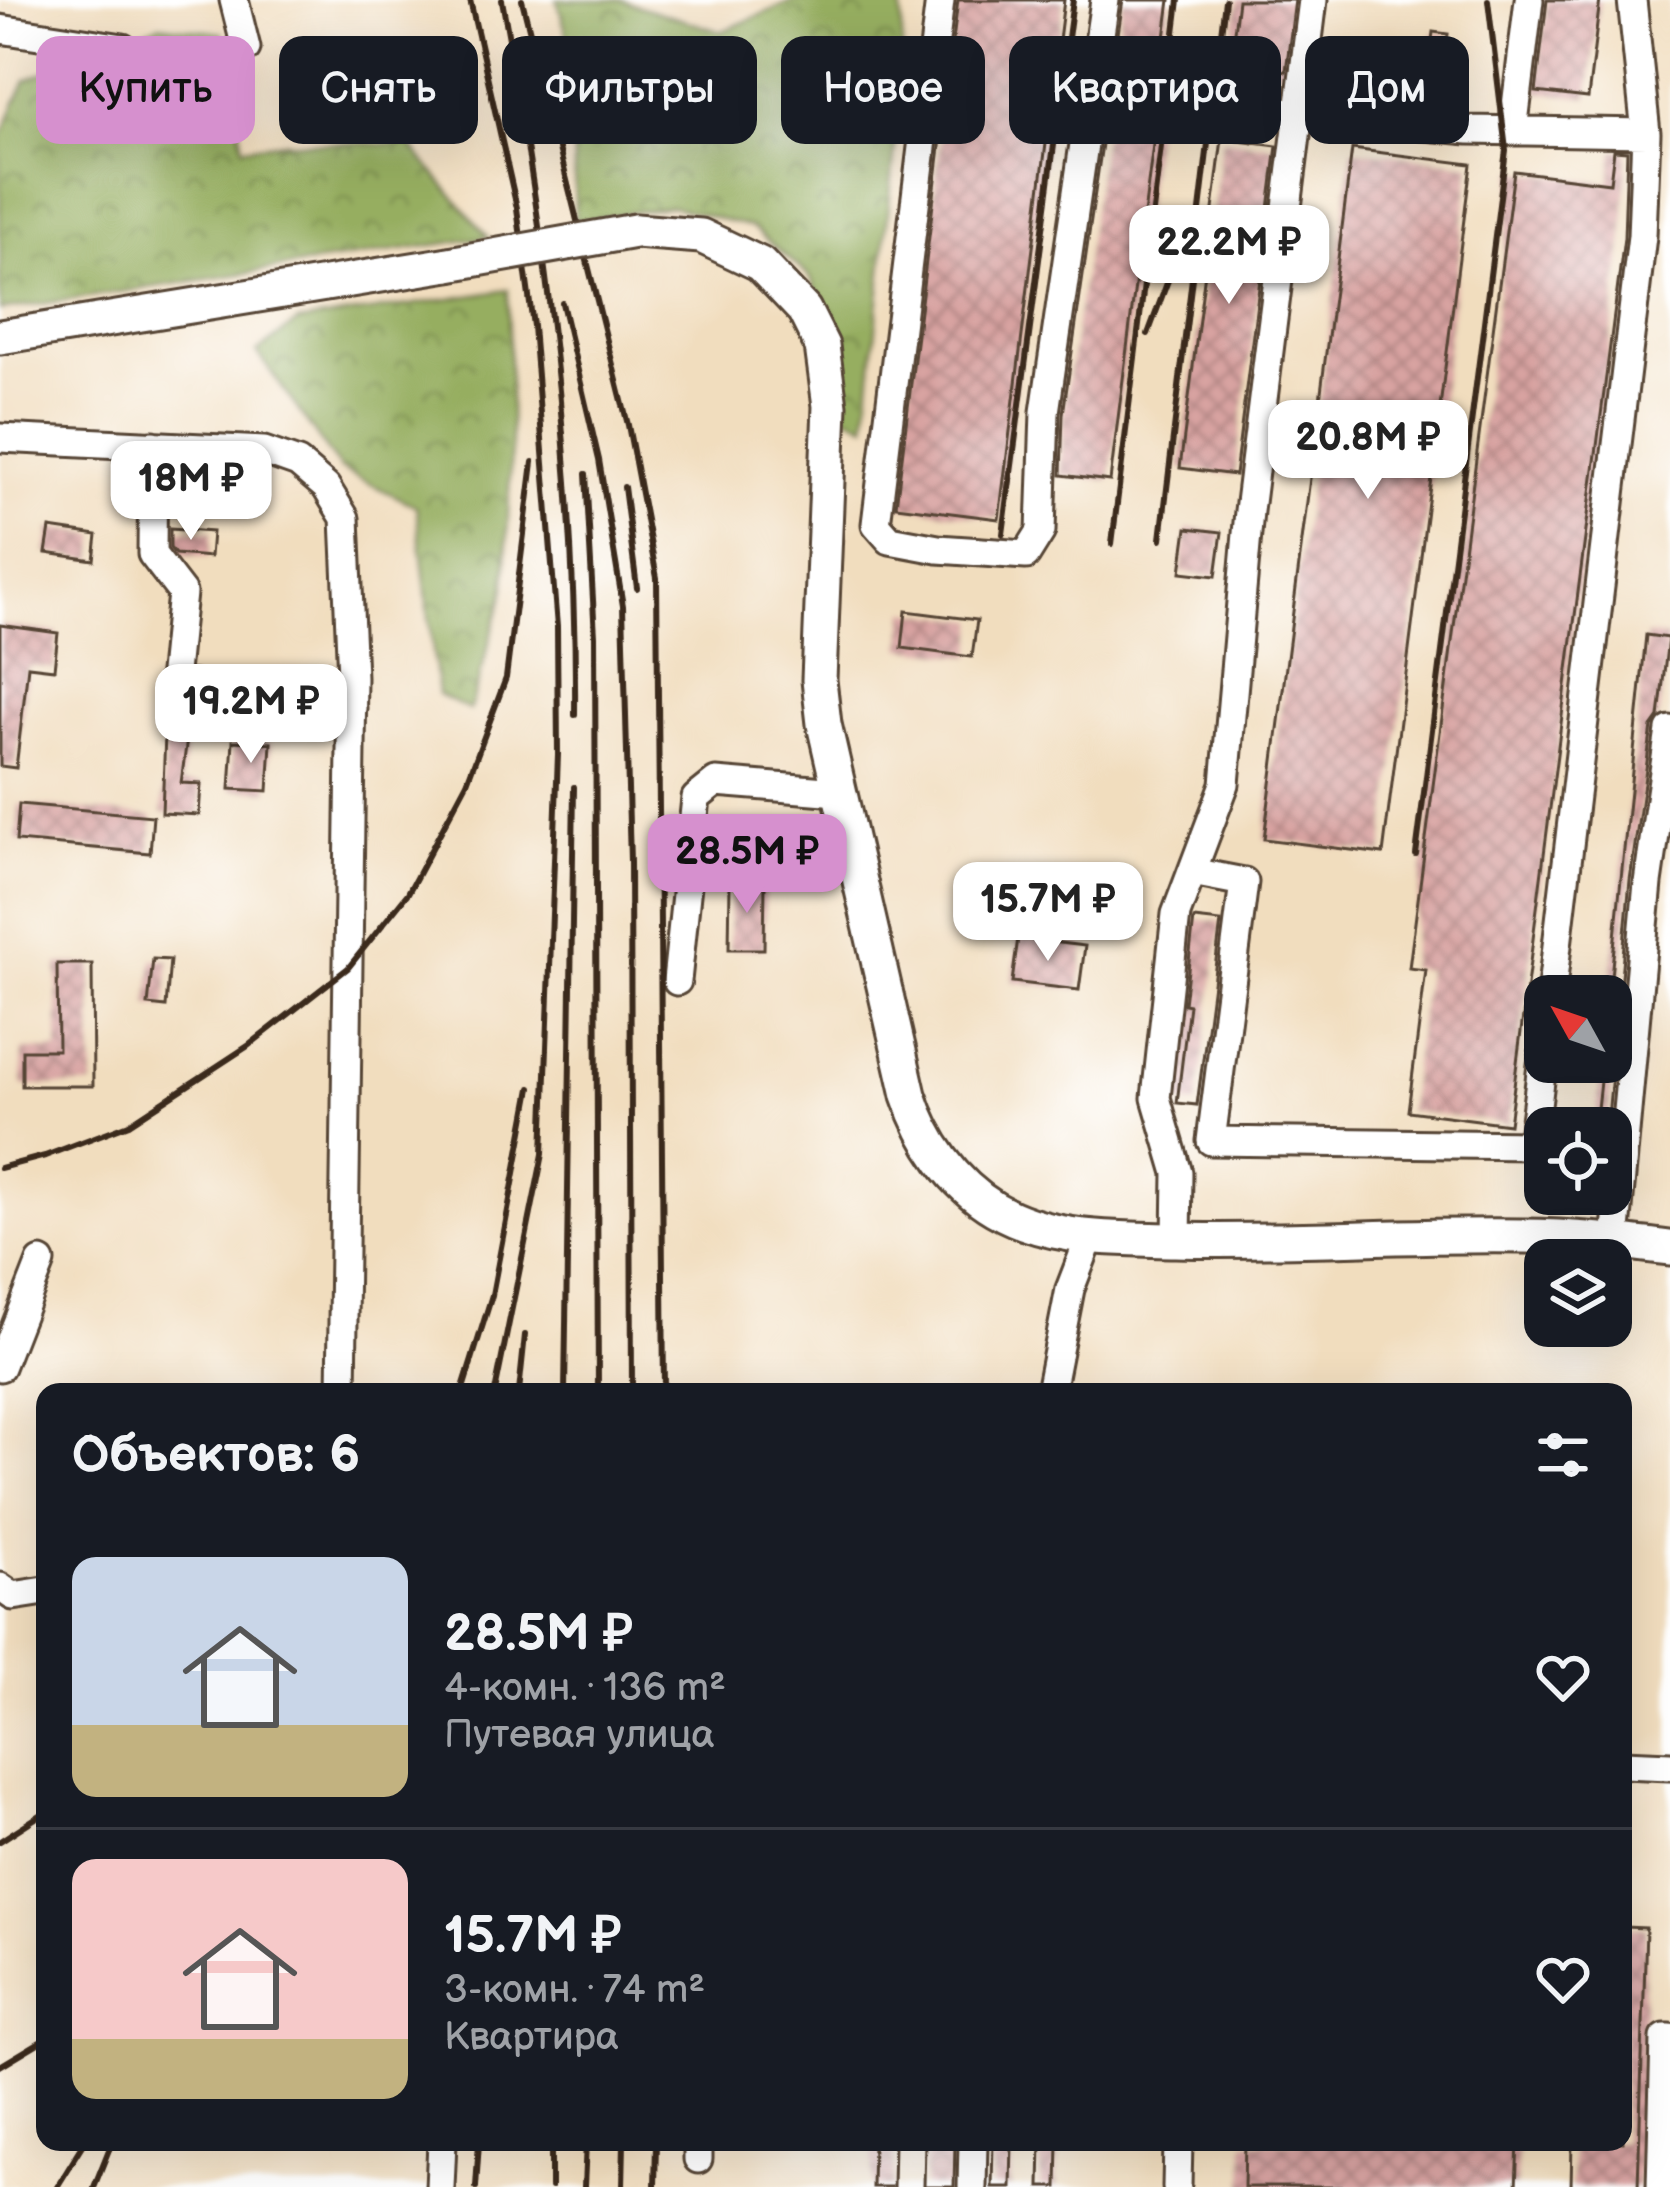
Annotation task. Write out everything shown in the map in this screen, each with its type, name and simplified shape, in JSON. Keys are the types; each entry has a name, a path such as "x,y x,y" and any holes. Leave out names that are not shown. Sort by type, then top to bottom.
{"main road":[{"path":"0,337 635,231 701,236 760,264 804,310 822,346 830,406 819,680 838,792 909,1095 929,1142 951,1172 998,1211 1042,1228 1090,1237 1252,1242 1524,1235 1585,1239"},
{"path":"1632,1243 1670,1248"}],"street":[{"path":"234,0 243,36"},
{"path":"940,0 876,524 890,540 938,549 1026,555 1041,531 1046,412 1086,144"},
{"path":"1101,36 1106,0"},
{"path":"1177,1240 1178,1173 1156,1098 1176,914 1225,784 1249,511 1313,0"},
{"path":"1513,130 1529,0"},
{"path":"1554,975 1642,236 1646,133 1632,0"},
{"path":"0,29 45,36"},
{"path":"1281,110 1513,130 1646,133"},
{"path":"0,439 264,452 298,463 326,487 345,518 352,708 342,1380"},
{"path":"153,446 152,554 182,593 173,682 352,708"},
{"path":"1616,1239 1648,883 1670,730"},
{"path":"677,981 696,798 716,782 838,792"},
{"path":"1192,872 1244,883 1211,1141 1532,1145 1540,1083"},
{"path":"1052,1383 1070,1289 1090,1237"},
{"path":"0,1367 40,1262"},
{"path":"0,1587 13,1596 36,1592"},
{"path":"1632,1765 1670,1766"},
{"path":"1661,2187 1665,2038 1670,2038"},
{"path":"440,2187 442,2151"},
{"path":"973,2151 973,2187"},
{"path":"1177,2187 1178,2151"}],"green space":[{"path":"557,0 620,0 721,32 795,0 902,0 902,36 781,36 781,144 895,144 866,425 845,414 842,343 810,277 752,227 671,206 575,221 574,144 757,144 757,36 567,36"},
{"path":"159,25 223,36 132,36"},
{"path":"36,76 36,144 410,145 488,237 0,310 0,138 26,80"},
{"path":"508,290 511,447 505,589 470,710 438,695 416,506 340,469 257,352 298,322"}],"building":[{"path":"958,0 1064,0 1059,36 1009,36 1009,144 1046,144 999,519 896,506 940,144 985,144 985,36 954,36"},
{"path":"1123,0 1170,0 1165,36 1118,36"},
{"path":"1238,0 1295,0 1286,71 1281,70 1281,36 1234,36"},
{"path":"1547,0 1600,0 1588,98 1536,92"},
{"path":"1102,144 1153,144 1110,481 1061,475 1063,414"},
{"path":"1221,144 1277,146 1235,475 1180,468"},
{"path":"1352,149 1471,164 1383,854 1264,839"},
{"path":"1614,150 1627,151 1624,238 1528,975 1524,975 1509,1124 1408,1111 1426,970 1409,968 1514,171 1610,183"},
{"path":"50,528 97,535 94,560 46,553"},
{"path":"1187,528 1222,532 1216,576 1181,572"},
{"path":"170,529 212,532 210,557 175,554 170,548"},
{"path":"906,611 977,620 972,657 902,648"},
{"path":"0,625 58,633 54,669 28,666 16,768 0,766"},
{"path":"1646,635 1668,638 1630,880 1621,975 1611,975"},
{"path":"166,708 191,709 181,783 201,784 199,815 162,813"},
{"path":"233,741 271,743 268,791 230,789"},
{"path":"19,804 153,816 150,853 16,841"},
{"path":"730,883 765,884 764,949 729,949"},
{"path":"1194,919 1221,922 1197,1105 1177,1103"},
{"path":"1018,938 1085,946 1079,990 1012,982"},
{"path":"153,959 170,960 166,1007 148,1005"},
{"path":"57,964 92,964 93,1086 22,1086 22,1050 58,1050"},
{"path":"1600,1083 1611,1083 1609,1107 1597,1107"},
{"path":"1632,1927 1646,1928 1638,2187 1571,2187 1572,2151 1632,2151"},
{"path":"873,2151 894,2151 893,2187 872,2187"},
{"path":"925,2151 955,2151 954,2187 924,2187"},
{"path":"993,2151 1012,2151 1011,2187 992,2187"},
{"path":"1041,2151 1058,2151 1057,2187 1040,2187"},
{"path":"1245,2151 1518,2151 1516,2187 1244,2187"}],"railway":[{"path":"470,0 517,208 533,326 557,627 558,754 543,1154 497,1383"},
{"path":"502,0 532,177 555,356 570,536 575,715"},
{"path":"522,0 628,425 657,578 664,1383"},
{"path":"1003,534 1073,0"},
{"path":"1112,544 1179,0"},
{"path":"1161,539 1225,0"},
{"path":"1416,855 1506,150 1488,0"},
{"path":"1148,334 1186,232"},
{"path":"562,303 599,460 623,606 630,862 632,1383"},
{"path":"0,1168 129,1124 248,1046 348,968 408,893 467,782 506,678 533,462"},
{"path":"586,474 595,636 598,1383"},
{"path":"624,487 637,588"},
{"path":"565,1383 574,787"},
{"path":"465,1383 492,1295 531,1088"},
{"path":"520,1383 525,1335"},
{"path":"0,1841 36,1818"},
{"path":"0,2066 36,2044"},
{"path":"57,2187 79,2151"},
{"path":"94,2187 108,2151"},
{"path":"476,2187 478,2151"},
{"path":"551,2151 551,2187"},
{"path":"584,2187 586,2151"},
{"path":"623,2187 624,2151"},
{"path":"655,2187 656,2151"}]}
